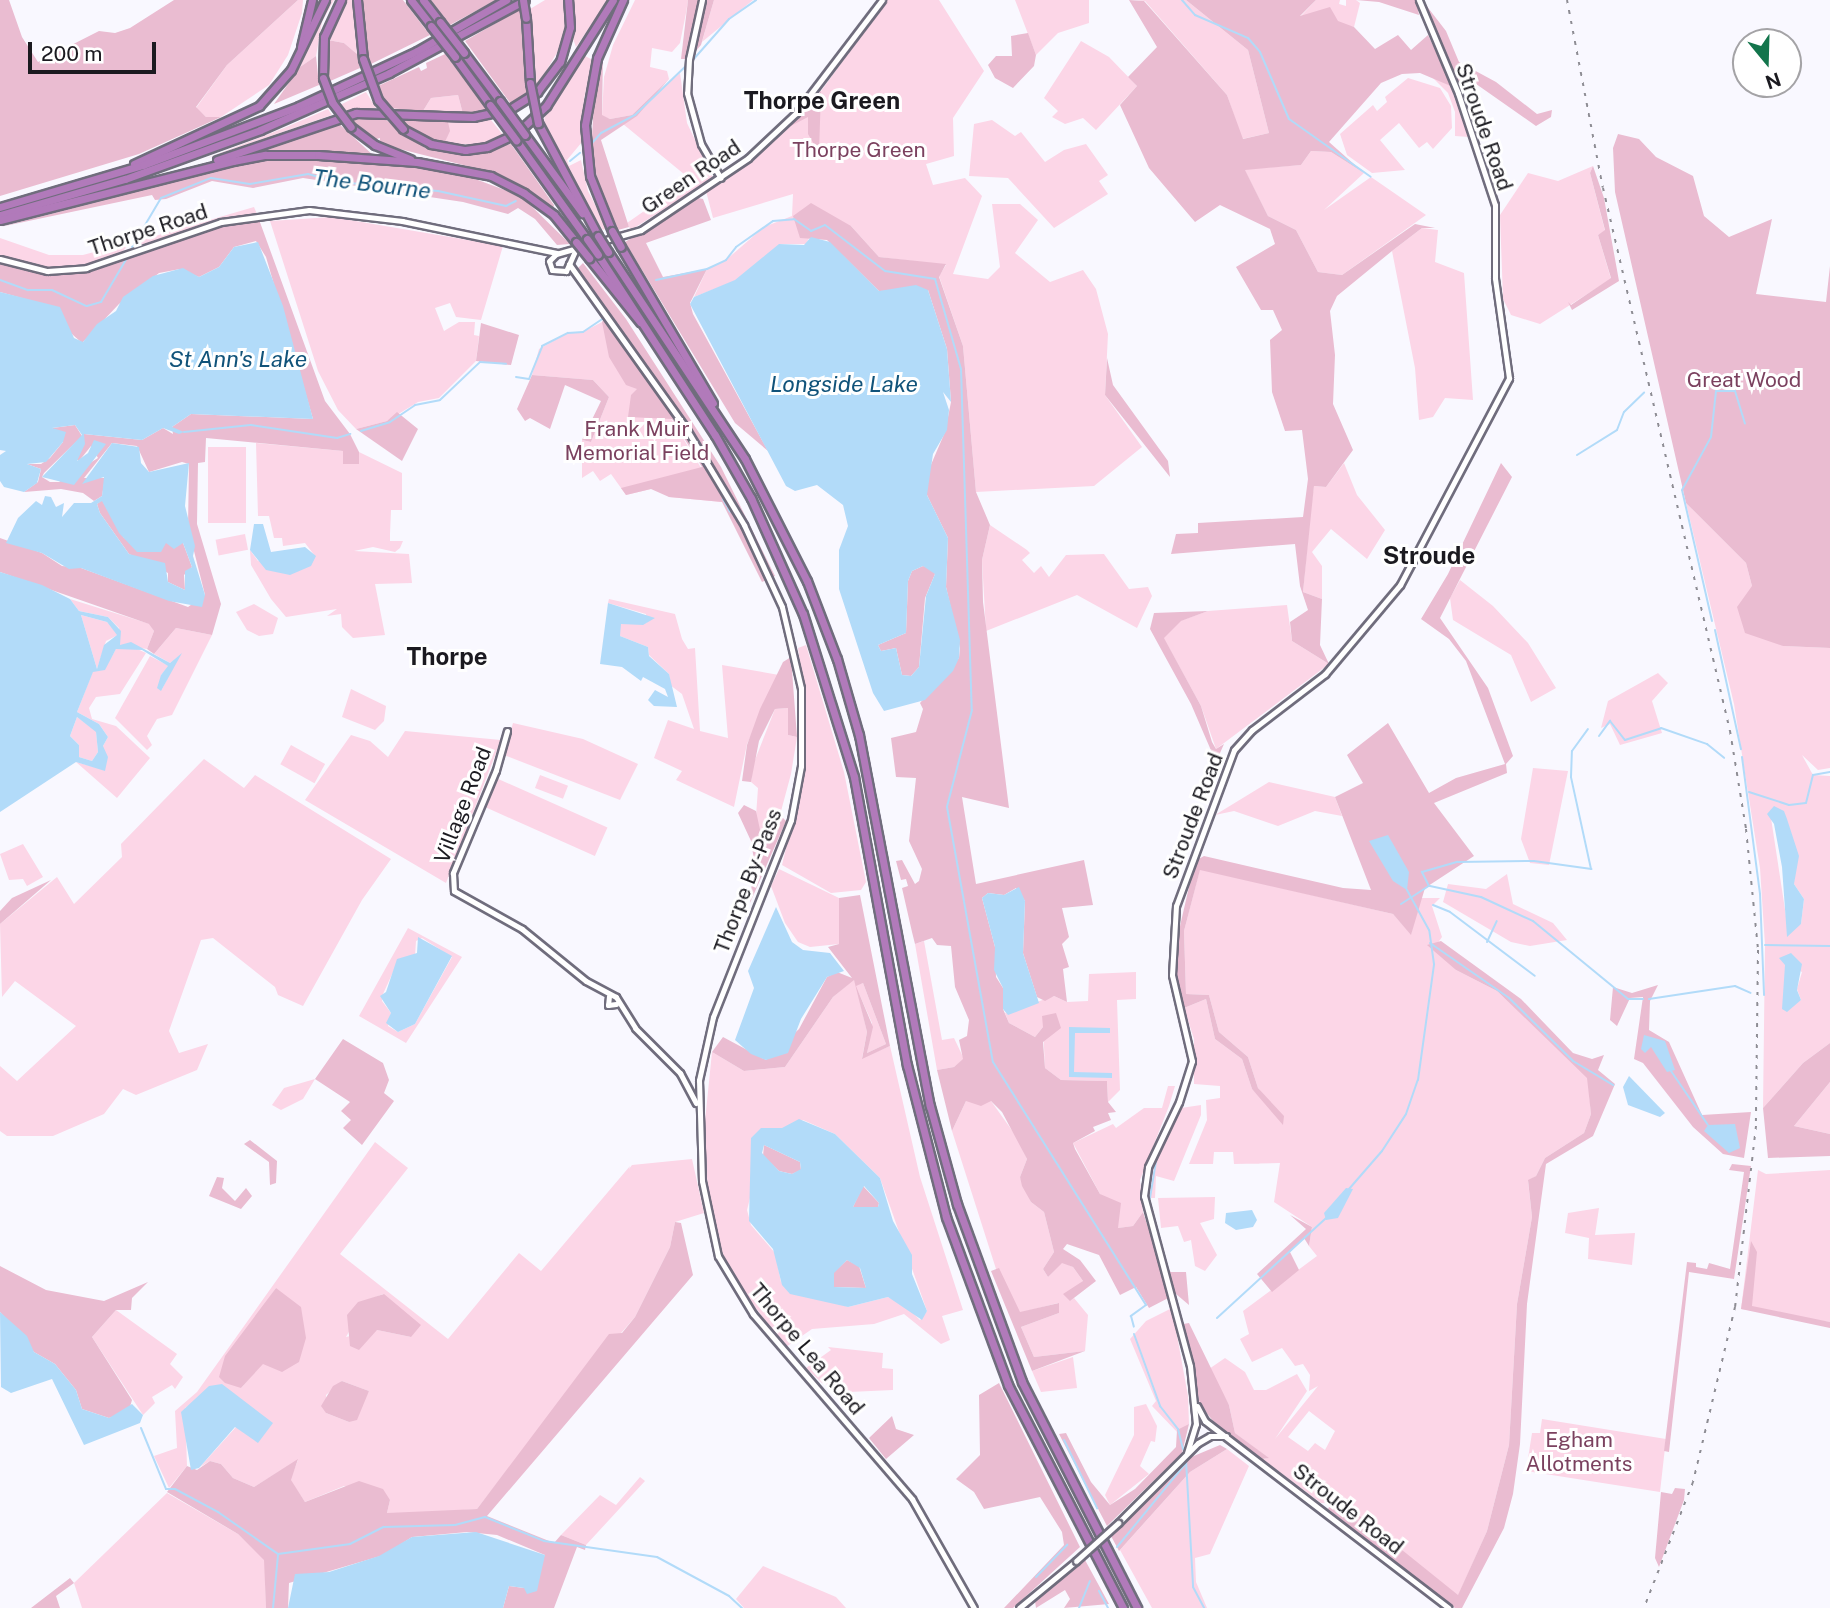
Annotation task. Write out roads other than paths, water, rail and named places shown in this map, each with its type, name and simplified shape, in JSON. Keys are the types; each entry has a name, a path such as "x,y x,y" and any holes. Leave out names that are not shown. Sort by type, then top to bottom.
{"highway":[{"path":"299,54 312,0"},
{"path":"115,174 259,106 285,80 325,0"},
{"path":"341,0 324,37 324,78 332,103 351,127 375,145 417,162"},
{"path":"357,0 363,59 375,96 403,129 431,144 465,150 487,147 517,133 546,106 613,0"},
{"path":"411,0 491,105 587,239 645,328 751,498 803,614 854,777 907,1065 946,1217 1008,1385 1123,1608"},
{"path":"423,0 598,236 715,411 768,502 807,581 837,659 878,822 930,1105 957,1204 995,1314 1047,1436 1138,1608"},
{"path":"0,206 115,174 299,106 417,51 506,0"},
{"path":"0,215 125,179 271,125 389,73 524,0 530,83 538,123 598,236"},
{"path":"199,167 346,114 391,112 473,117 510,109 537,92 560,62 570,27 568,0"},
{"path":"623,0 597,58 585,125 590,176 612,231 709,392 715,411"},
{"path":"0,220 199,167 265,155 417,162 461,168 509,184 554,215 645,328"}],"street":[{"path":"702,0 688,69 692,118 721,178"},
{"name":"Green Road","path":"560,254 641,230 721,178 796,113 882,0"},
{"name":"Stroude Road","path":"1187,1454 1195,1433 1195,1400 1176,1305 1144,1196 1149,1167 1179,1102 1192,1061 1172,969 1176,906 1234,750 1252,730 1325,674 1400,585 1509,378 1495,278 1495,205 1458,93 1419,0"},
{"name":"Thorpe Road","path":"0,259 47,271 86,268 220,222 264,213 352,212 560,254"},
{"path":"541,249 549,261 560,254"},
{"path":"564,272 575,251"},
{"name":"Thorpe By-Pass","path":"560,254 569,262 673,409 744,525 782,607 801,688 802,756 791,820 713,1017 699,1080"},
{"name":"Thorpe By-Pass","path":"549,261 555,272 564,272 584,286"},
{"name":"Village Road","path":"507,730 496,770 453,873 454,891 522,929 609,996 608,1005 616,1004 680,1073"},
{"path":"680,1073 699,1080"},
{"path":"680,1073 698,1106"},
{"name":"Thorpe Lea Road","path":"699,1080 698,1106 704,1194 724,1271 763,1326 912,1499 974,1608"},
{"name":"Stroude Road","path":"1195,1400 1208,1422 1449,1608"},
{"path":"1024,1608 1207,1437 1208,1422 1196,1424"},
{"path":"1195,1433 1207,1437 1226,1436"}],"water":[{"name":"Longside Lake","path":"811,237 830,242 879,291 916,285 928,290 947,349 951,402 943,392 949,410 947,430 933,454 927,495 948,538 946,587 960,640 959,658 953,671 925,700 884,711 873,693 839,589 839,550 848,526 843,505 817,485 795,491 786,486 690,304 694,297 735,280 779,244 804,245","holes":["923,566 935,574 926,596 919,667 911,676 902,675 896,648 881,651 878,645 906,633 908,581 912,571"]},
{"name":"St Ann's Lake","path":"258,242 283,306 313,419 191,414 172,427 184,432 179,434 163,428 142,440 84,434 85,444 77,461 88,453 94,440 106,444 74,485 42,477 82,435 75,425 52,428 66,432 63,442 46,462 27,464 41,469 37,483 24,492 4,487 0,481 0,455 6,451 0,450 0,292 60,307 74,338 83,342 97,324 116,311 123,297 153,276 183,268 199,277 219,267 234,247"},
{"path":"112,443 139,447 141,463 149,472 189,463 185,506 195,546 193,556 205,595 202,607 169,601 81,568 69,569 42,553 6,543 18,518 36,501 42,505 45,496 51,497 56,507 64,503 62,517 74,503 91,503 102,496 104,477 82,484","holes":["102,501 119,533 137,552 161,552 166,543 174,549 183,543 192,567 185,571 185,590 168,582 165,563 129,554 100,513 97,504"]},
{"path":"254,524 263,524 271,552 305,547 316,556 311,566 290,575 266,570 250,550"},
{"path":"0,572 42,585 70,599 79,611 108,617 121,631 120,645 131,642 170,663 182,653 161,691 157,688 161,675 168,666 142,650 116,649 105,670 93,672 77,712 99,724 108,737 103,746 108,757 105,771 76,762 0,812","holes":["81,615 107,622 117,635 104,645 97,669","77,717 96,732 98,752 92,761 79,757 79,745 70,736"]},
{"path":"608,603 655,618 643,625 621,624 620,636 648,647 649,656 669,674 677,707 654,706 648,700 655,690 668,697 665,689 643,677 641,681 622,667 600,664"},
{"path":"1774,806 1784,811 1799,856 1794,884 1804,899 1801,924 1787,937 1782,867 1774,824 1767,814"},
{"path":"1388,835 1409,872 1407,890 1393,881 1369,841"},
{"path":"1019,887 1025,901 1023,953 1039,1003 1008,1015 1003,1009 1003,988 994,970 995,947 982,898 988,893 1004,895"},
{"path":"776,907 792,942 803,950 830,953 844,971 827,977 801,1019 788,1053 766,1060 751,1054 735,1040 754,988 748,971"},
{"path":"418,937 452,956 415,1024 398,1032 386,1023 391,1013 380,996 386,992 397,959 417,953"},
{"path":"1791,953 1802,964 1797,990 1801,1000 1787,1012 1782,1009 1785,965 1779,958"},
{"path":"1069,1027 1110,1028 1110,1033 1075,1033 1074,1072 1112,1073 1112,1078 1069,1077"},
{"path":"1644,1035 1665,1041 1675,1070 1667,1072 1651,1047 1645,1053 1641,1049"},
{"path":"1629,1076 1665,1113 1660,1117 1628,1105 1623,1087"},
{"path":"799,1119 835,1134 880,1178 893,1221 912,1255 912,1274 927,1311 922,1320 888,1297 848,1307 790,1294 782,1285 773,1249 749,1221 751,1138 761,1128 782,1128","holes":["764,1145 800,1162 801,1169 792,1174 779,1171 762,1153","864,1186 879,1203 878,1207 853,1207","847,1260 860,1268 866,1288 834,1287 834,1273"]},
{"path":"1735,1124 1740,1148 1729,1153 1704,1131 1708,1125"},
{"path":"1346,1188 1353,1189 1338,1218 1326,1220 1324,1213"},
{"path":"1252,1210 1257,1220 1253,1227 1236,1230 1225,1223 1226,1213"},
{"path":"0,1312 27,1336 34,1352 55,1364 76,1390 82,1409 109,1418 132,1404 143,1415 140,1423 84,1445 52,1379 11,1393 1,1387"},
{"path":"222,1384 273,1423 258,1443 235,1427 199,1468 191,1470 181,1412 209,1386"},
{"path":"476,1532 545,1555 537,1591 527,1594 524,1588 509,1586 503,1608 288,1608 295,1574 329,1572 379,1556 412,1537"}],"waterway":[{"name":"The Bourne","path":"692,61 729,19 756,0"},
{"path":"1182,0 1195,15 1248,38 1260,52 1289,119 1371,177"},
{"name":"The Bourne","path":"592,143 601,133 635,115 687,65"},
{"name":"The Bourne","path":"570,161 580,153"},
{"name":"The Bourne","path":"132,247 161,198 211,178 250,184 308,174 338,182 438,191 506,206 516,201"},
{"path":"656,280 707,269 726,260 736,247 773,221 794,219 811,231 825,225 885,271 935,279 961,369 972,710 947,807 993,1062 1146,1305 1131,1316 1134,1327"},
{"name":"The Bourne","path":"0,280 28,290 52,290 87,306 101,302 127,258"},
{"path":"516,377 529,379 542,346 568,333 583,332 604,318"},
{"path":"361,431 390,422 415,405 440,400 480,362 506,364"},
{"path":"1712,621 1682,490 1711,437 1716,391 1735,391 1745,423"},
{"path":"1577,455 1617,430 1624,412 1644,393"},
{"path":"184,432 251,425 337,438 350,434"},
{"path":"723,499 727,506"},
{"path":"728,508 730,512"},
{"path":"1715,630 1741,749"},
{"path":"1599,736 1610,721 1625,740 1661,728 1707,744 1724,758"},
{"path":"1401,904 1429,886 1422,872 1458,862 1534,861 1591,869 1571,777 1572,751 1588,729"},
{"path":"1742,757 1760,894 1764,995"},
{"path":"1749,792 1789,805 1806,803 1813,775 1830,772"},
{"path":"1430,886 1481,897 1533,921 1628,999 1643,999"},
{"path":"1349,1189 1382,1151 1406,1114 1418,1080 1434,964 1429,930 1407,890"},
{"path":"1433,905 1450,912 1535,976"},
{"path":"1487,942 1497,921"},
{"path":"1430,943 1509,998 1573,1061 1613,1085"},
{"path":"1765,945 1830,946"},
{"path":"1649,999 1735,986 1751,993"},
{"path":"1671,1071 1708,1125"},
{"path":"1150,1198 1157,1155"},
{"path":"1217,1318 1326,1218"},
{"path":"1134,1334 1160,1406 1178,1429 1183,1449"},
{"path":"141,1428 166,1489 175,1489 218,1512 278,1554 350,1544 384,1527 455,1525 485,1517 544,1541 657,1557 729,1596 742,1608"},
{"path":"1064,1440 1097,1508"},
{"path":"1186,1460 1193,1587 1204,1608"},
{"path":"1117,1547 1186,1463"},
{"path":"1036,1577 1067,1545"},
{"path":"273,1608 278,1555"},
{"path":"1079,1608 1090,1581"},
{"path":"1099,1591 1108,1608"}],"railway":[{"path":"1567,0 1603,188 1730,731 1746,829 1758,950 1756,1126 1735,1307 1693,1482 1644,1608"}],"district":[{"name":"Thorpe Green","path":"822,101"},
{"name":"Stroude","path":"1429,556"},
{"name":"Thorpe","path":"447,657"}],"park label":[{"name":"Great Wood","path":"1744,380"},
{"name":"Frank Muir Memorial Field","path":"637,441"},
{"name":"Egham Allotments","path":"1579,1452"}]}
